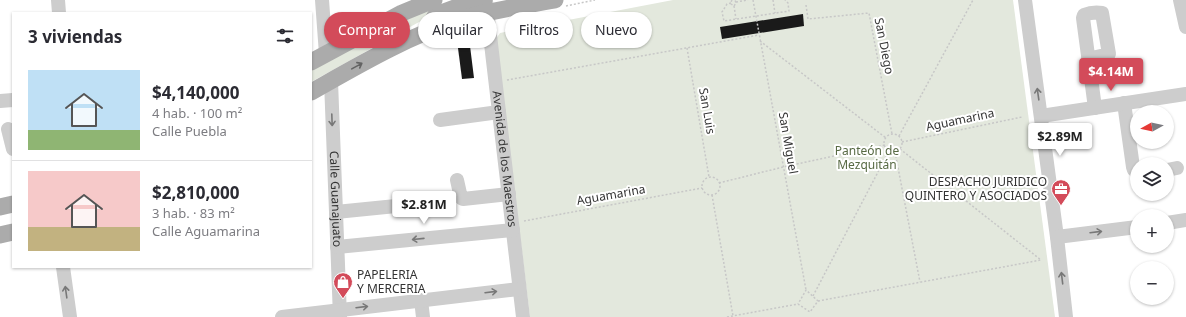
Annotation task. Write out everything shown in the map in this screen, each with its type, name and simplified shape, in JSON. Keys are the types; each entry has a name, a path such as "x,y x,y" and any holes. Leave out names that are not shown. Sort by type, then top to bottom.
{"main road":[{"path":"312,61 402,13 434,0"},
{"path":"312,91 385,51 425,32 461,19 486,4 560,3"},
{"path":"0,207 12,204"},
{"path":"0,215 12,213"},
{"path":"0,235 12,232"}],"street":[{"path":"58,0 59,12"},
{"path":"322,0 326,54"},
{"path":"1025,0 1057,237 1066,317"},
{"path":"1180,0 1185,20"},
{"name":"Avenida de los Maestros","path":"486,4 523,317"},
{"path":"1088,59 1095,108"},
{"name":"Calle Guanajuato","path":"331,81 340,314"},
{"path":"1041,116 1186,94"},
{"path":"0,101 12,100"},
{"path":"1124,103 1132,157"},
{"path":"440,120 499,112"},
{"path":"8,129 12,145"},
{"path":"457,180 461,198 463,199 509,194"},
{"path":"336,212 396,206"},
{"path":"1174,222 1186,220"},
{"path":"1057,237 1130,228"},
{"path":"337,247 513,230"},
{"path":"63,268 70,317"},
{"path":"282,317 340,314 422,300 520,289"},
{"path":"422,300 423,317"}],"path":[{"path":"560,3 595,0"},
{"path":"748,0 734,1 727,4 722,12 724,21 789,11 788,3 785,0"},
{"name":"San Miguel","path":"753,0 806,290"},
{"path":"773,0 775,13"},
{"path":"899,136 974,0"},
{"path":"734,1 736,19"},
{"path":"730,3 734,6"},
{"name":"San Diego","path":"806,6 808,19 868,13 892,134"},
{"path":"507,80 759,35"},
{"path":"760,41 886,138"},
{"name":"San Luis","path":"687,48 709,177"},
{"name":"Aguamarina","path":"902,142 1022,117"},
{"path":"892,134 899,136 902,142 902,147 895,152 889,151 884,141 892,134"},
{"path":"719,183 783,166 885,145"},
{"path":"810,312 818,301 1041,260 900,149"},
{"path":"813,296 889,151"},
{"path":"895,152 920,282"},
{"path":"709,177 716,179 720,187 718,192 712,195 705,193 702,188 703,182 709,177"},
{"name":"Aguamarina","path":"524,221 702,188"},
{"path":"712,195 733,316"},
{"path":"798,304 806,290 818,301"},
{"path":"727,317 798,304 810,312 811,317"}],"green space":[{"name":"Panteón de Mezquitán","path":"673,0 1013,0 1055,317 530,317 497,38 500,33 505,32 505,48 573,48 573,19 581,18 581,48 652,48 652,12 610,12"},
{"path":"434,6 437,12 419,12"},
{"path":"418,13 418,23 410,27 410,16"},
{"path":"349,48 372,48 312,81 312,68"}],"building":[{"path":"803,14 804,26 722,39 720,27"},
{"path":"458,48 470,48 474,78 462,79"}],"place":[{"name":"DESPACHO JURIDICO QUINTERO Y ASOCIADOS","path":"1061,206"},
{"name":"PAPELERIA Y MERCERIA","path":"343,299"}]}
